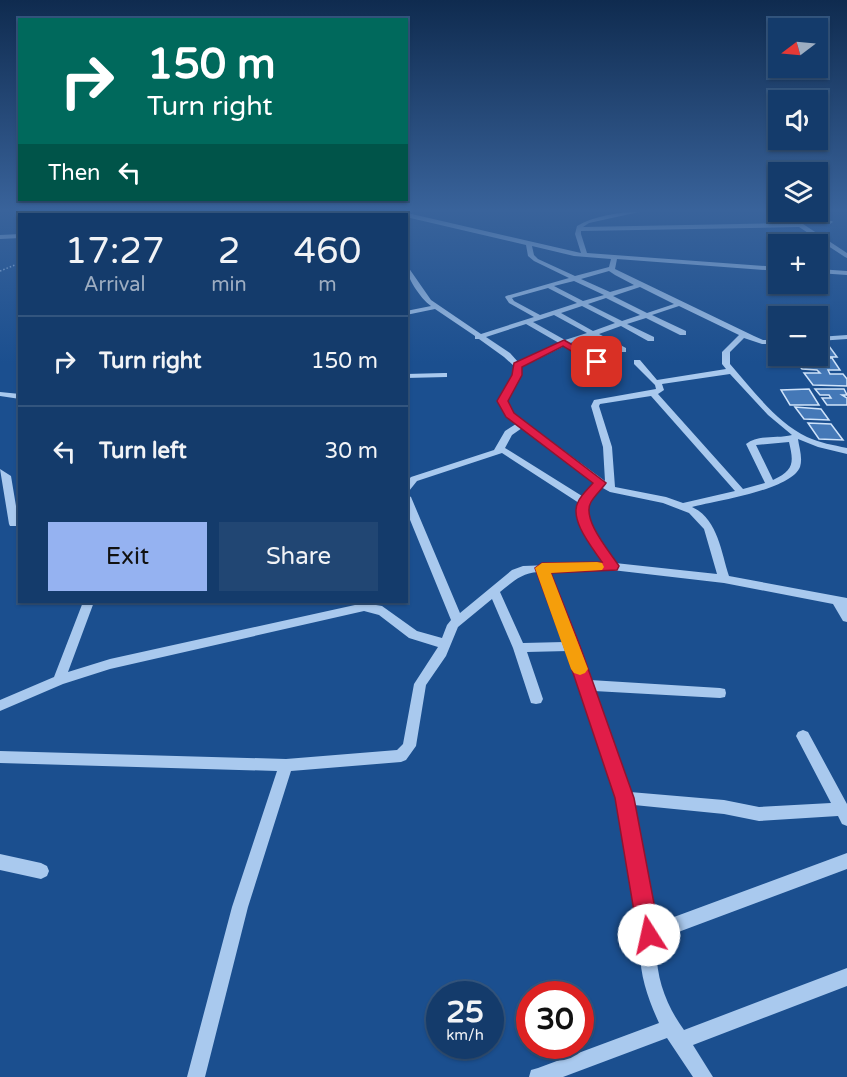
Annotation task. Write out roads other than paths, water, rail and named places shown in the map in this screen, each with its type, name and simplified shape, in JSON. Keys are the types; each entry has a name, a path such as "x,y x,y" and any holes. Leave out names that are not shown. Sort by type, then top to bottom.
{"street":[{"path":"541,262 683,333"},
{"path":"612,268 613,262"},
{"path":"686,262 768,268"},
{"path":"539,317 508,299 547,285 612,268"},
{"path":"612,268 617,274 743,335 768,342"},
{"path":"408,270 423,296 435,308 507,355 518,366"},
{"path":"828,272 847,273"},
{"path":"547,285 651,339"},
{"path":"478,337 640,285"},
{"path":"518,366 564,343 679,304"},
{"path":"408,312 435,308"},
{"path":"554,312 623,350"},
{"path":"526,321 613,371"},
{"path":"684,506 771,485 784,479 797,467 795,437 726,364 726,352 743,335"},
{"path":"828,338 847,337"},
{"path":"612,566 584,522 582,512 584,502 605,486 611,458 609,443 595,404 600,401 660,391 656,383 637,362"},
{"path":"518,366 517,375 503,401 510,415 605,486 684,506 702,519 709,528 724,579"},
{"path":"656,383 732,371"},
{"path":"408,376 444,375"},
{"path":"0,393 18,397"},
{"path":"653,393 741,492"},
{"path":"408,484 424,475 484,458 501,449 508,433 522,424"},
{"path":"771,485 751,444 757,441 795,437 847,451"},
{"path":"501,449 584,502"},
{"path":"0,472 6,476 14,524"},
{"path":"409,511 457,620"},
{"path":"0,758 286,765 401,756 410,746 420,684 446,644 457,620 521,571 542,568 612,566 724,579 842,601 847,618"},
{"path":"542,568 625,798 649,935 646,954 653,990 675,1034 704,1077"},
{"path":"494,592 519,648 536,699"},
{"path":"59,680 88,603"},
{"path":"0,706 59,680 166,650 364,607 373,607 387,613 418,636 446,644"},
{"path":"519,648 572,646"},
{"path":"585,685 720,693"},
{"path":"625,798 724,807 759,814 844,814 803,736"},
{"path":"196,1077 240,907 286,765"},
{"path":"0,861 41,871"},
{"path":"649,935 847,861"},
{"path":"538,1077 847,977"}]}
